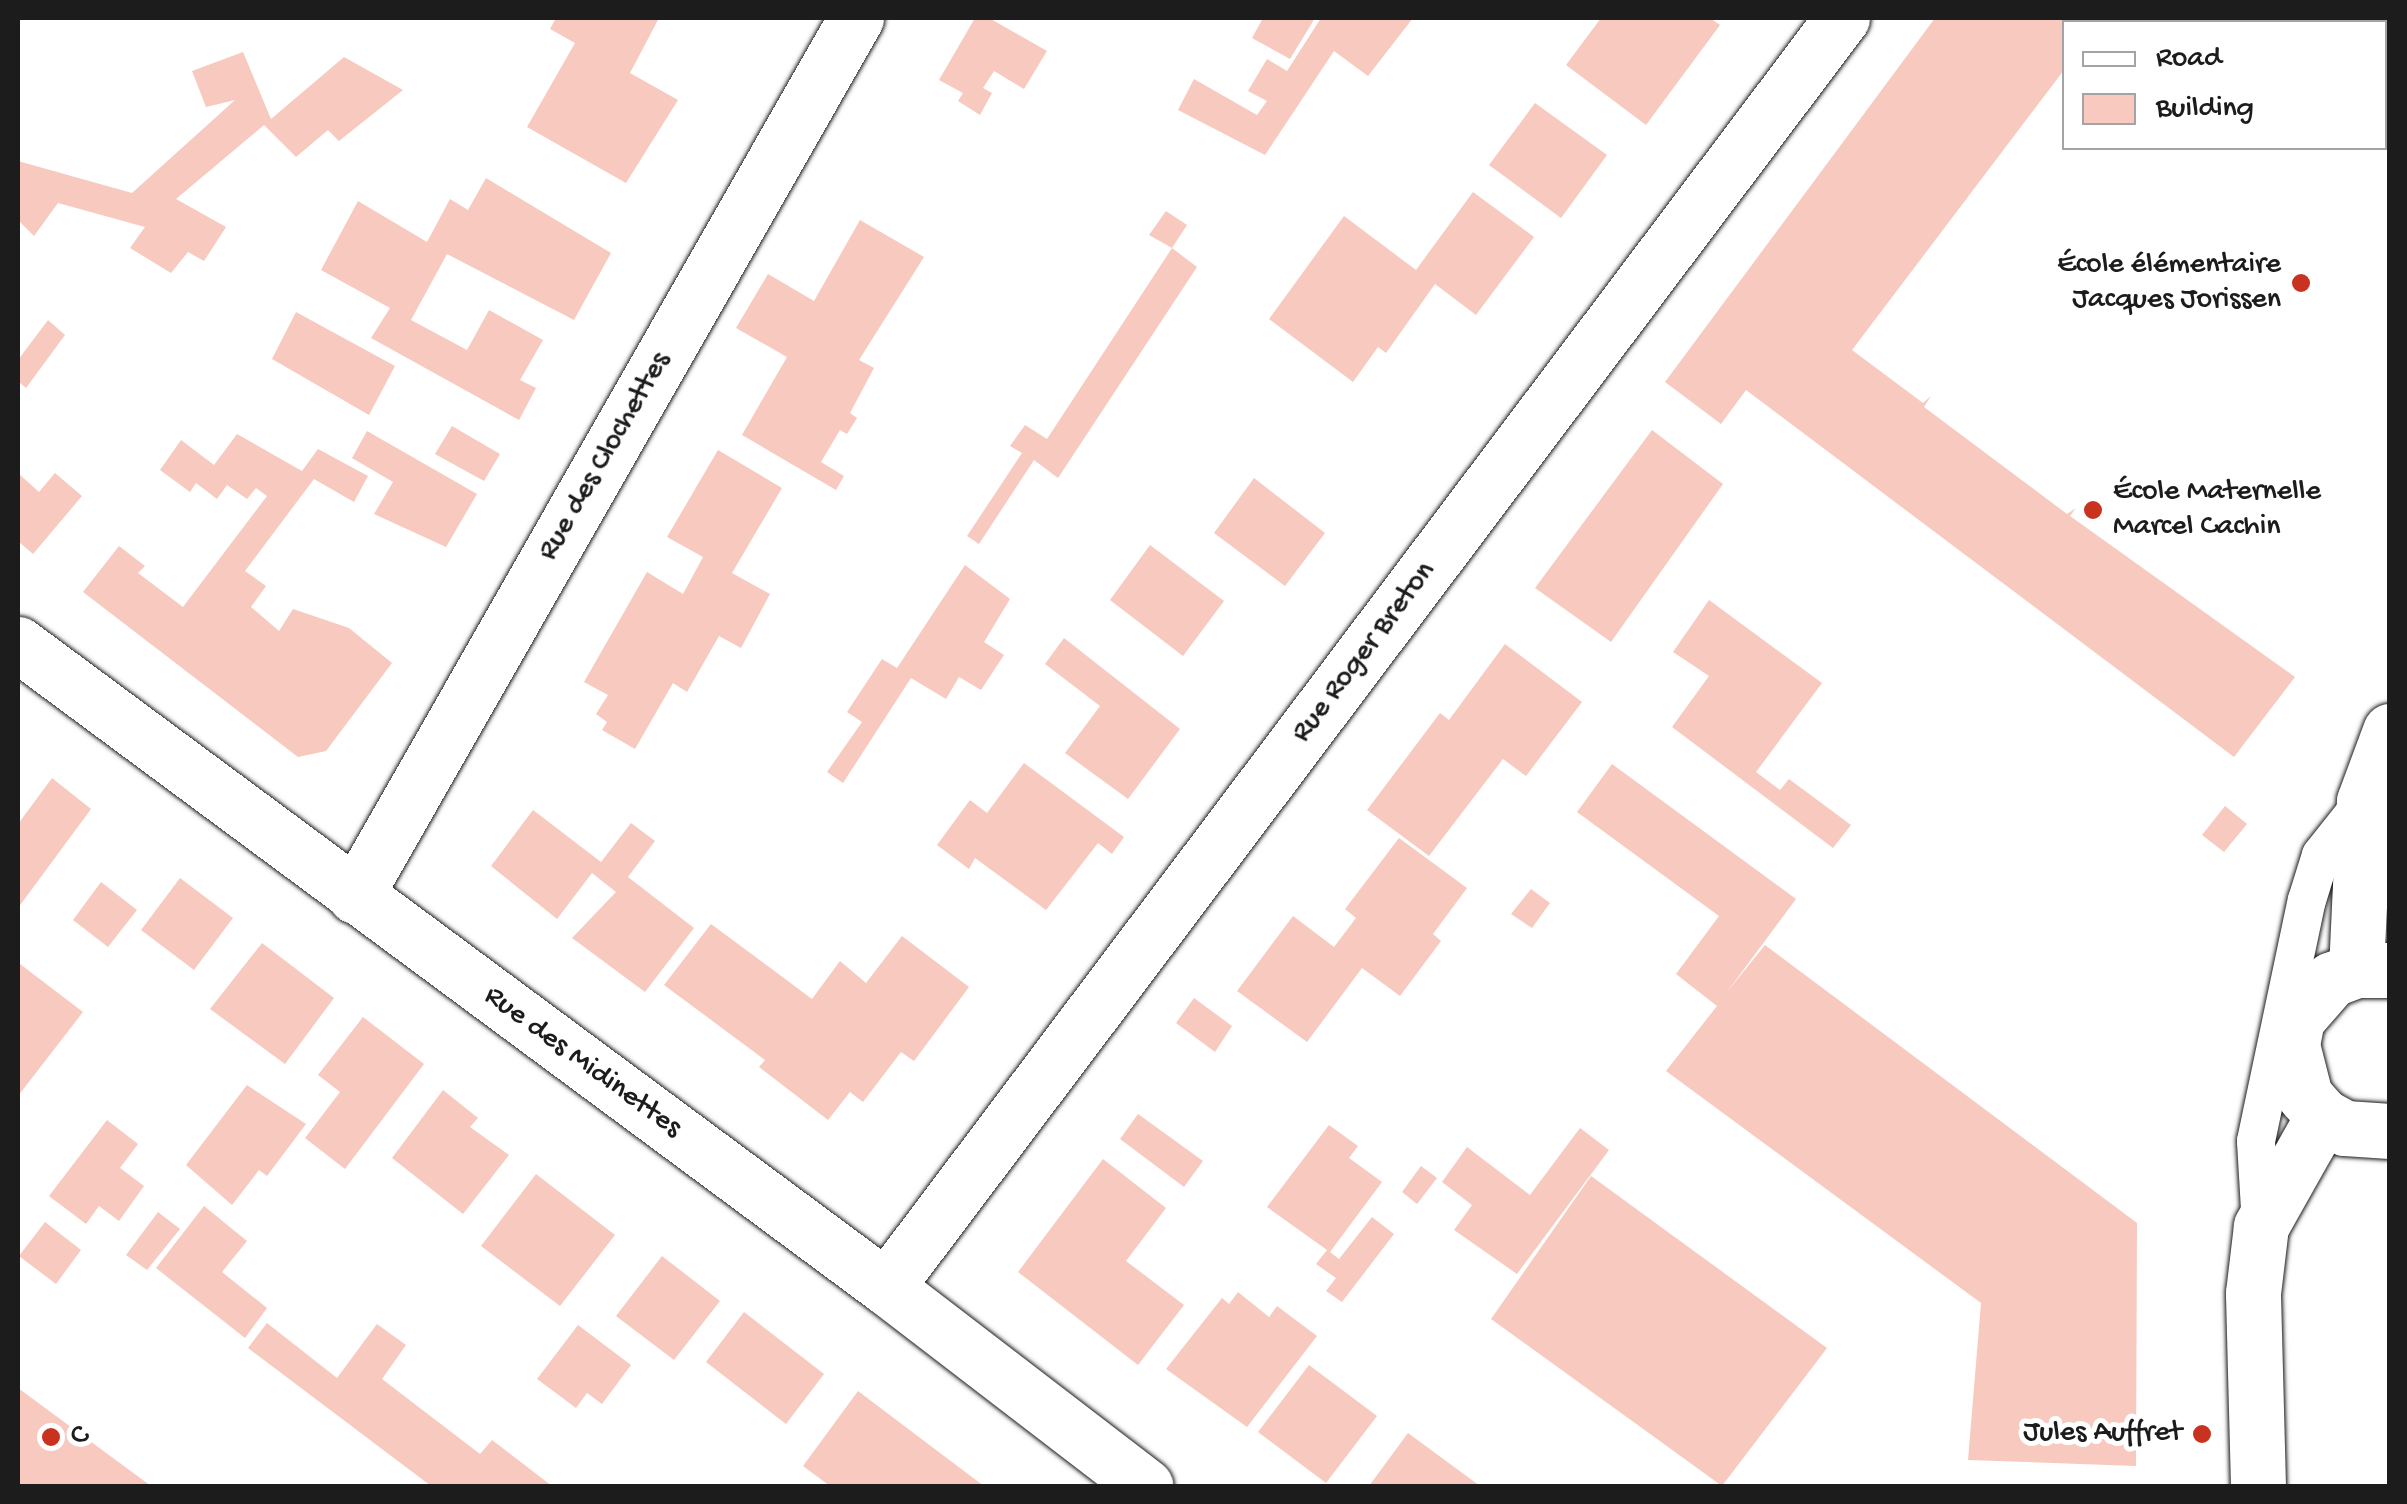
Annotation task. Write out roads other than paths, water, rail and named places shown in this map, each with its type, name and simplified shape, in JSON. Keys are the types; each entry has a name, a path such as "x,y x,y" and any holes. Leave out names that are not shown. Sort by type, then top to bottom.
{"street":[{"name":"Rue des Clochettes","path":"355,896 856,18"},
{"name":"Rue Roger Breton","path":"886,1287 1842,18"},
{"name":"Rue des Midinettes","path":"18,644 886,1287 1144,1486"},
{"path":"2390,730 2364,801 2372,970 2322,988 2297,1020 2295,1072 2323,1116 2344,1128 2390,1131"},
{"path":"2258,1486 2253,1293 2261,1226 2323,1116"}],"lane":[{"path":"2261,1226 2256,1141 2307,900 2321,855 2364,801"}],"place":[{"name":"École élémentaire Jacques Jorissen","path":"2301,283"},
{"name":"École Maternelle Marcel Cachin","path":"2093,510"},
{"name":"Jules Auffret","path":"2202,1434"},
{"name":"C","path":"51,1437"}]}
